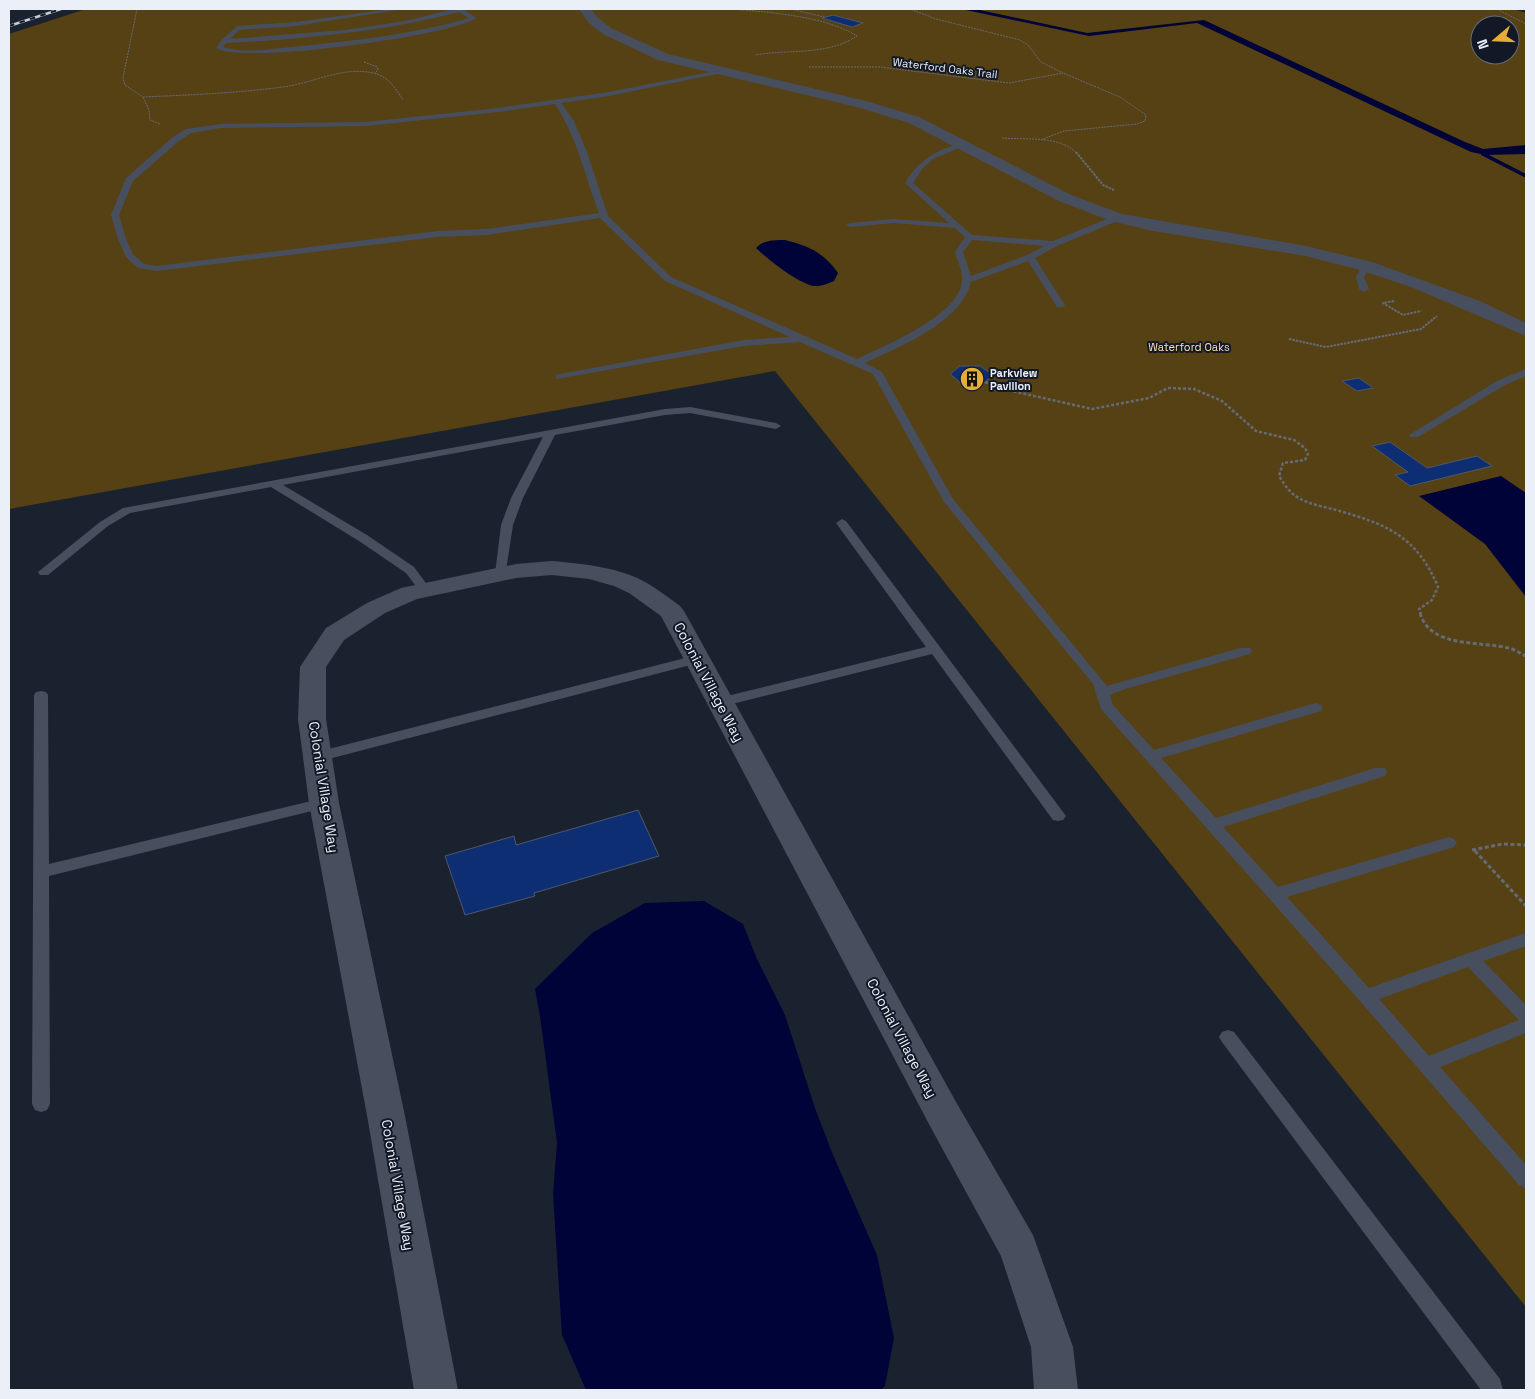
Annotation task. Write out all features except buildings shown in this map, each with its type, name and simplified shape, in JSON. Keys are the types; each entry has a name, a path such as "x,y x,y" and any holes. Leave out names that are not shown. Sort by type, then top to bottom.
{"street":[{"path":"585,9 593,20 607,31 627,42 663,57 914,120 1065,198 1117,218 1153,226 1306,251 1366,266 1473,305 1526,330"},
{"name":"Colonial Village Way","path":"436,1390 387,1121 324,803 312,719 314,667 335,634 376,608 425,590 501,574 552,568 590,572 631,585 671,611 943,1114 1019,1249 1052,1347 1056,1390"}],"lane":[{"path":"224,41 294,38 358,30 397,24 461,9 474,18 460,23 396,36 332,44 247,52 227,51 219,48 224,41 237,28 296,24 400,9"},
{"path":"603,215 487,232 437,234 180,266 148,268 135,263 123,242 115,215 129,180 184,133 221,126 366,124 558,102 664,85 720,72"},
{"path":"558,102 570,122 583,152 603,215 614,228 668,279 876,372 948,500 1098,683 1103,692 1106,706 1366,996 1526,1179"},
{"path":"962,145 932,154 916,170 909,184 970,237 1054,244"},
{"path":"967,280 1030,257 1054,244 1117,218"},
{"path":"850,226 894,221 959,226"},
{"path":"857,363 921,332 960,300 967,280 959,252 970,237"},
{"path":"1030,257 1060,305"},
{"path":"1364,289 1360,277 1366,266"},
{"path":"560,377 744,343 799,338"},
{"path":"1414,435 1501,382 1526,372"},
{"path":"44,572 104,524 127,510 665,412 690,410 776,426"},
{"path":"501,574 507,525 517,498 550,434"},
{"path":"272,483 363,538 410,570 425,590"},
{"path":"842,522 1058,816"},
{"path":"720,702 936,649"},
{"path":"1103,692 1245,652"},
{"path":"317,757 697,659"},
{"path":"41,695 42,1104"},
{"path":"1151,756 1316,708"},
{"path":"1212,824 1380,772"},
{"path":"41,872 324,803"},
{"path":"1275,894 1450,843"},
{"path":"1366,996 1526,939"},
{"path":"1472,959 1526,1016"},
{"path":"1426,1065 1526,1025"},
{"path":"1228,1037 1492,1387 1492,1390"}],"path":[{"path":"137,9 126,69 122,78 125,85 143,97 149,110 150,120 184,133"},
{"path":"731,9 760,11 807,20 850,32 857,36 839,45 827,48 763,53 748,57"},
{"path":"791,9 824,18"},
{"path":"799,9 828,16"},
{"path":"910,9 936,20 1020,40 1029,46 1036,58 1041,62 1143,110 1146,115 1145,121 1125,126 1064,131 1042,140"},
{"path":"1497,9 1526,24"},
{"name":"Waterford Oaks Trail","path":"805,67 880,67 996,82 1022,81 1063,73"},
{"path":"143,97 303,84 341,72 359,71 374,73 390,81 405,102"},
{"path":"999,138 1042,140 1072,148 1103,185 1119,192"},
{"path":"1289,339 1326,347 1420,329 1438,315 1434,309"},
{"path":"985,382 1012,392 1072,403 1092,409 1149,398 1175,387 1194,389 1207,393 1222,401 1256,431 1286,436 1305,448 1308,454 1305,460 1283,463 1279,476 1293,494 1315,504 1377,524 1401,536 1419,550 1433,571 1438,587 1432,600 1420,609 1423,623 1435,634 1463,642 1511,649 1526,656"},
{"path":"1450,843 1475,851 1526,906"},
{"path":"1475,851 1503,844 1526,845"}],"green space":[{"name":"Waterford Oaks","path":"86,9 1513,9 1526,13 1526,1307 775,371 9,509 9,34"}],"shaded area":[{"path":"961,9 975,9 1087,33 1204,20 1465,142 1483,149 1526,145 1526,154 1486,155 1471,152 1197,23 1089,36"},
{"path":"773,240 785,240 815,251 827,260 838,273 834,281 815,286 801,281 767,258 756,248"},
{"path":"1501,476 1526,493 1526,597 1485,544 1419,496"},
{"path":"704,901 743,924 757,959 785,1015 815,1108 833,1155 877,1255 894,1338 885,1386 881,1390 586,1390 562,1335 553,1194 557,1143 535,989 592,933 645,903"}],"waterway":[{"path":"1483,154 1526,176"}],"railway":[{"path":"9,26 61,9"}],"place":[{"name":"Parkview Pavilion","path":"972,379"}]}
